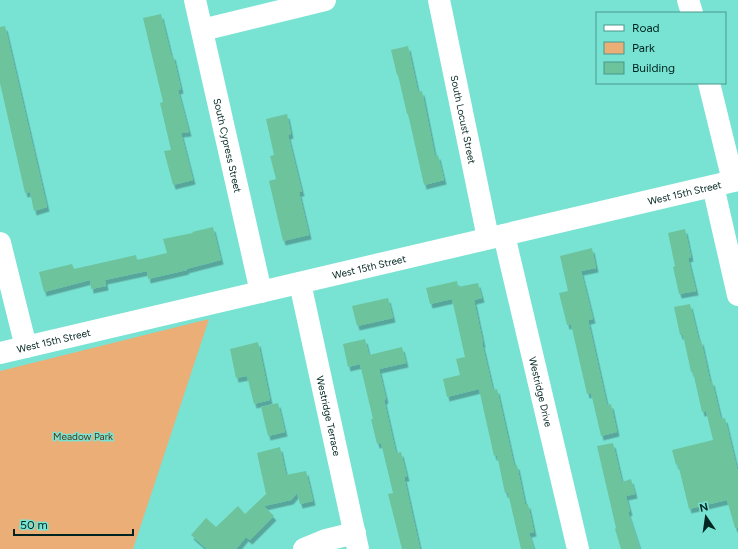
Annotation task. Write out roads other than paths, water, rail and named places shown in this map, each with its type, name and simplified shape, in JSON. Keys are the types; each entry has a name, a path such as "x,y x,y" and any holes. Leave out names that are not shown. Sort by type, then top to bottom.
{"street":[{"name":"South Cypress Street","path":"195,0 261,292"},
{"path":"202,30 325,0"},
{"name":"South Locust Street","path":"439,0 496,237"},
{"path":"688,0 692,12"},
{"path":"709,84 728,182 738,296"},
{"name":"West 15th Street","path":"0,353 728,182"},
{"name":"Westridge Drive","path":"496,237 578,549"},
{"path":"0,243 26,347"},
{"name":"Westridge Terrace","path":"300,283 357,541"},
{"path":"304,549 326,540 357,541"}],"park label":[{"name":"Meadow Park","path":"83,436"}]}
